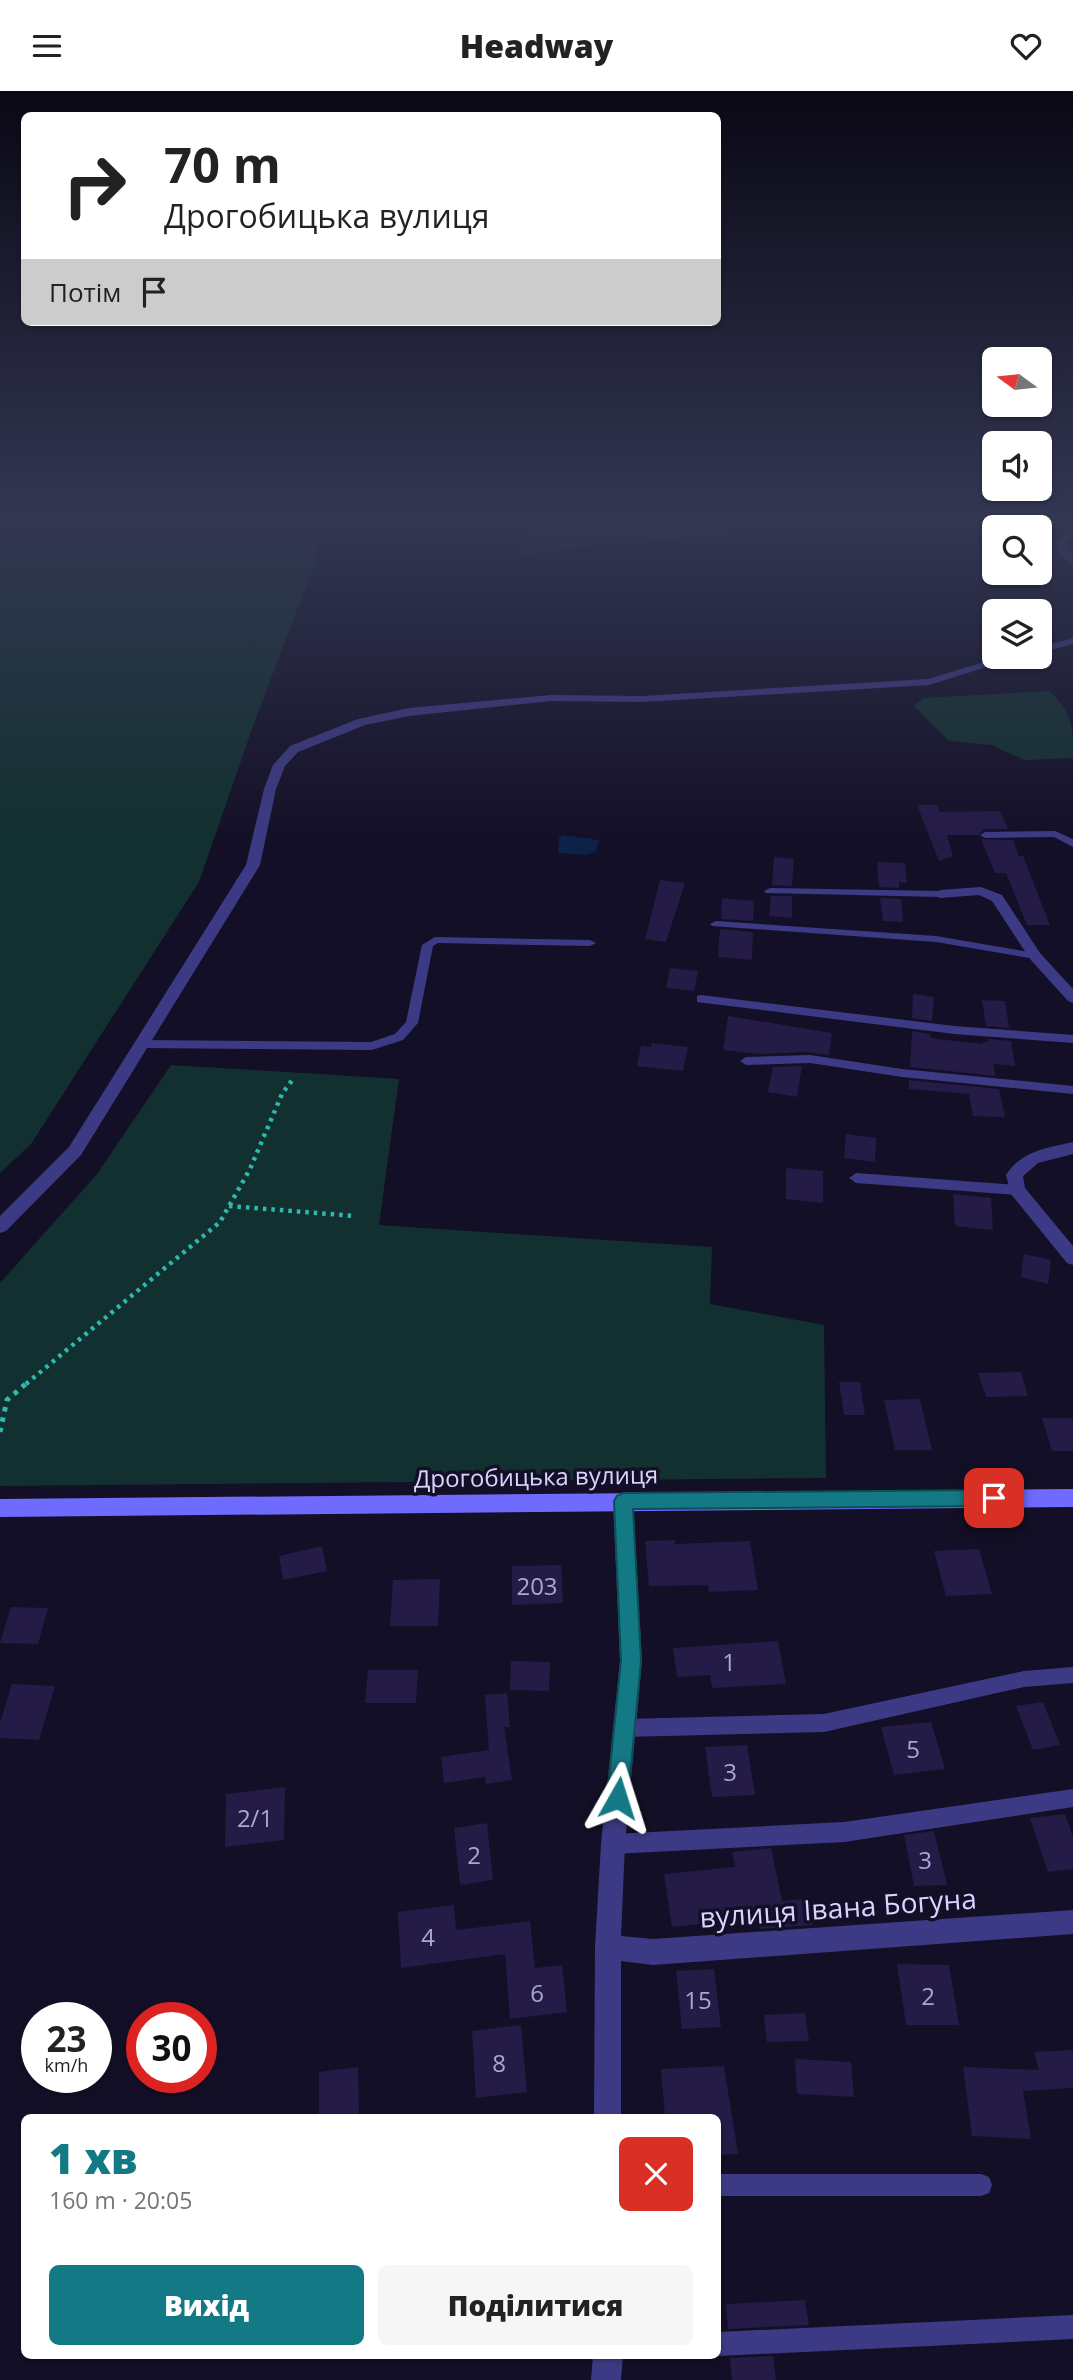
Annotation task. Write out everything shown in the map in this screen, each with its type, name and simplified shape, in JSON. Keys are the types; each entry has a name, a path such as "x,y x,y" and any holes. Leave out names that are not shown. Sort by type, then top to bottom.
{"street":[{"path":"1052,647 1073,641"},
{"path":"0,1227 75,1151 253,865 270,789 279,765 294,750 320,737 362,723 408,712 490,702 551,698 642,699 929,682 982,666"},
{"path":"940,894 981,891 998,898 1035,956 1073,998"},
{"path":"1073,1148 1039,1156 1020,1165 1014,1175 1017,1190 1073,1258"},
{"name":"Дрогобицька вулиця","path":"0,1509 1073,1498"},
{"path":"607,2114 608,1947 613,1845 631,1661 623,1501"},
{"name":"вулиця Івана Богуна","path":"608,1947 653,1952 1073,1922"},
{"path":"606,2380 608,2359"}],"lane":[{"path":"985,835 1055,834 1073,844"},
{"path":"770,891 940,894"},
{"path":"716,924 936,939 1035,956"},
{"path":"142,1044 372,1046 399,1037 412,1023 428,945 435,940 590,943"},
{"path":"701,999 954,1030 1073,1039"},
{"path":"746,1062 810,1059 902,1073 1073,1090"},
{"path":"856,1178 1017,1190"},
{"path":"625,1728 824,1723 1024,1679 1073,1675"},
{"path":"613,1845 844,1832 1073,1798"},
{"path":"721,2185 981,2185"},
{"path":"721,2344 1073,2327"}],"path":[{"path":"0,1432 8,1400 220,1222 250,1168 282,1094 293,1079"},
{"path":"229,1206 355,1216"}],"green space":[{"path":"0,628 290,628 199,882 31,1144 0,1173"},
{"path":"1049,691 1063,706 1070,720 1073,758 1024,760 992,745 949,741 914,706 923,698"},
{"path":"171,1065 399,1079 379,1225 712,1247 710,1304 824,1325 826,1478 0,1486 0,1283 97,1174"}],"water":[{"path":"563,835 599,840 596,851 587,855 558,853 559,838"}],"building":[{"path":"917,805 937,805 940,812 1000,811 1008,829 985,829 978,835 947,835 953,856 939,861"},
{"path":"981,839 1013,840 1019,856 1023,856 1050,925 1027,925 1006,873 995,873"},
{"path":"774,857 794,859 792,886 772,885"},
{"path":"877,862 905,863 907,883 899,882 899,888 879,887"},
{"path":"660,880 685,883 666,942 645,939"},
{"path":"771,896 792,896 792,918 769,916"},
{"path":"722,898 754,901 753,921 721,919"},
{"path":"880,898 901,899 903,922 883,921"},
{"path":"720,929 753,932 752,960 718,957"},
{"path":"670,968 698,971 694,991 666,988"},
{"path":"913,994 934,997 932,1021 912,1018"},
{"path":"982,1000 1005,1001 1009,1028 986,1026"},
{"path":"728,1016 832,1033 829,1055 805,1052 760,1054 723,1050"},
{"path":"912,1031 930,1034 930,1037 937,1039 983,1044 988,1042 988,1039 1011,1041 1015,1066 993,1064 996,1076 910,1067"},
{"path":"652,1043 688,1047 683,1071 637,1066 641,1046 651,1047"},
{"path":"802,1066 797,1097 768,1092 773,1067"},
{"path":"909,1080 999,1089 1005,1117 973,1116 969,1094 909,1089"},
{"path":"846,1134 876,1138 875,1162 844,1158"},
{"path":"786,1168 823,1171 823,1203 786,1199"},
{"path":"953,1194 991,1198 993,1230 955,1226"},
{"path":"1024,1254 1051,1260 1048,1284 1021,1277"},
{"path":"1021,1372 1028,1396 986,1397 978,1373"},
{"path":"839,1382 860,1382 865,1415 844,1415"},
{"path":"920,1399 932,1450 895,1450 884,1400"},
{"path":"1042,1418 1073,1418 1073,1451 1052,1451"},
{"path":"675,1540 675,1544 750,1541 758,1590 709,1592 708,1585 649,1586 645,1541"},
{"path":"322,1546 327,1571 283,1580 279,1556"},
{"path":"979,1549 992,1594 946,1596 934,1551"},
{"path":"561,1565 563,1603 512,1605 512,1566"},
{"path":"440,1579 438,1626 390,1626 393,1580"},
{"path":"11,1607 48,1608 38,1644 0,1643"},
{"path":"778,1641 786,1684 712,1688 710,1675 677,1677 673,1648"},
{"path":"511,1661 550,1662 549,1691 510,1690"},
{"path":"368,1670 418,1670 416,1703 365,1703"},
{"path":"12,1684 55,1686 39,1740 0,1738 0,1723"},
{"path":"507,1693 510,1727 504,1727 512,1780 486,1784 485,1777 444,1783 441,1757 489,1750 485,1695"},
{"path":"1043,1702 1060,1745 1033,1750 1016,1706"},
{"path":"931,1722 945,1769 894,1775 881,1727"},
{"path":"747,1745 755,1795 712,1797 705,1747"},
{"path":"285,1787 284,1840 225,1847 226,1794"},
{"path":"1065,1814 1073,1836 1073,1869 1048,1872 1030,1818"},
{"path":"487,1823 493,1880 460,1885 454,1828"},
{"path":"934,1831 947,1885 914,1886 904,1835"},
{"path":"771,1848 782,1901 807,1899 813,1925 760,1929 758,1918 672,1927 664,1874 735,1867 732,1852"},
{"path":"454,1905 456,1930 530,1921 535,1968 562,1965 567,2012 510,2019 505,1954 401,1968 398,1912"},
{"path":"897,1964 949,1965 959,2025 906,2025"},
{"path":"714,1969 721,2027 682,2029 676,1971"},
{"path":"805,2013 809,2041 767,2042 764,2015"},
{"path":"521,2025 527,2092 476,2098 472,2031"},
{"path":"1073,2050 1073,2088 1023,2091 1031,2139 972,2136 963,2067 1039,2070 1034,2052"},
{"path":"795,2059 851,2062 854,2097 797,2094"},
{"path":"724,2066 738,2154 721,2155 721,2114 665,2114 661,2069"},
{"path":"358,2067 359,2114 319,2114 319,2072"},
{"path":"805,2300 809,2325 728,2329 726,2304"},
{"path":"773,2356 776,2380 732,2380 730,2358"}],"route":[{"path":"618,1798 631,1661 623,1501 994,1498"}]}
